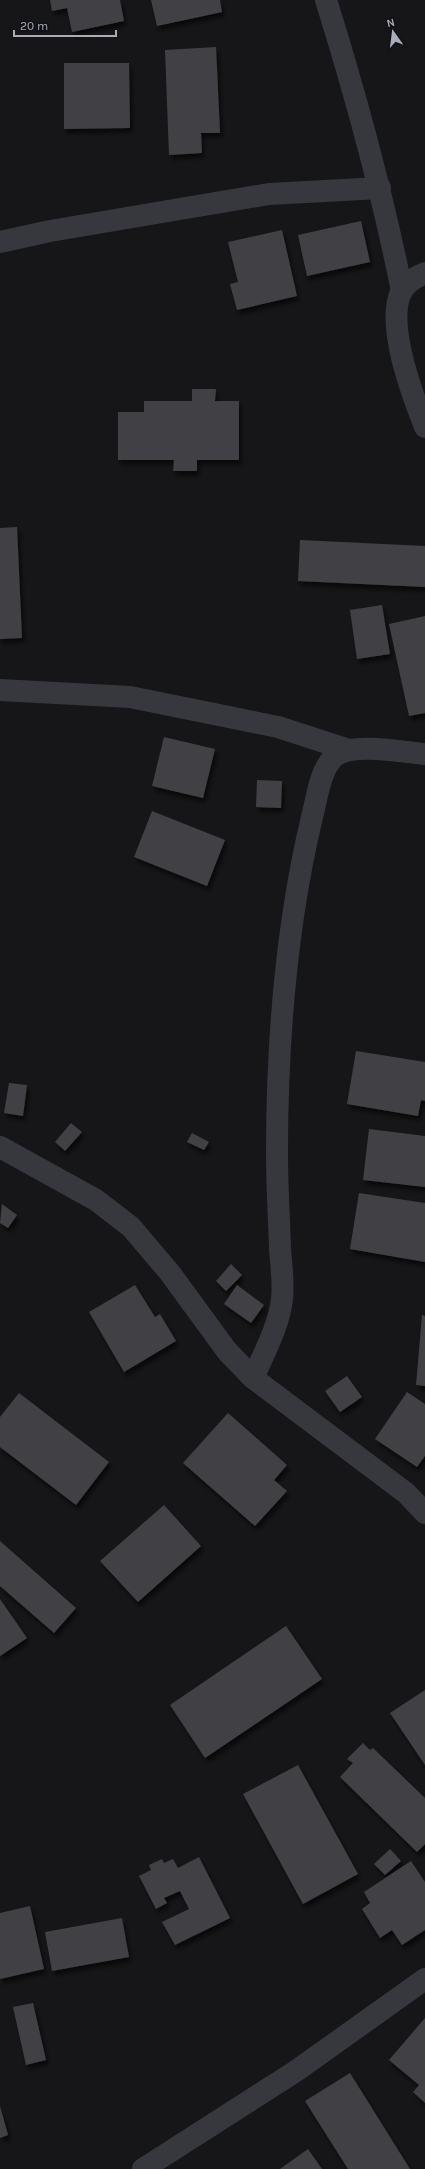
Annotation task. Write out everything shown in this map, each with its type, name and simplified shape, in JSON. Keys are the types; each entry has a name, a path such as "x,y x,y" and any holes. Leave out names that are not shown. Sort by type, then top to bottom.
{"street":[{"path":"326,0 347,65 380,188 402,290"},
{"path":"0,242 50,231 269,194 380,188"},
{"path":"425,273 408,283 402,290 398,303 398,337 416,404 425,427"},
{"path":"0,690 130,697 278,728 349,750 373,749 425,754"},
{"path":"254,1378 275,1327 282,1300 278,1146 280,1048 289,947 308,834 319,789 327,767 335,756 349,750"},
{"path":"0,1147 96,1200 131,1227 170,1273 227,1351 254,1378 406,1493 425,1512"},
{"path":"143,2169 296,2071 425,1979"}],"building":[{"path":"50,0 120,0 124,21 72,32 67,8 52,11"},
{"path":"151,0 220,0 222,12 157,26"},
{"path":"216,47 220,133 201,133 202,153 169,155 165,50"},
{"path":"64,63 129,63 130,128 64,129"},
{"path":"361,221 370,262 307,276 298,235"},
{"path":"282,230 297,296 237,310 230,284 238,282 228,242"},
{"path":"192,389 216,389 215,401 239,401 239,460 197,460 197,471 173,471 174,460 118,460 118,412 144,412 144,401 192,401"},
{"path":"17,527 22,638 0,639 0,528"},
{"path":"300,540 425,546 425,587 298,581"},
{"path":"382,605 390,654 357,659 350,610"},
{"path":"425,616 425,713 409,716 389,624"},
{"path":"164,737 215,749 203,798 152,786"},
{"path":"257,780 282,781 281,808 256,807"},
{"path":"152,811 225,840 207,886 134,857"},
{"path":"356,1051 425,1062 425,1101 421,1100 418,1116 347,1104"},
{"path":"9,1083 27,1085 23,1116 4,1113"},
{"path":"71,1123 82,1132 65,1151 55,1142"},
{"path":"369,1129 425,1136 425,1187 363,1180"},
{"path":"192,1133 209,1142 204,1150 187,1142"},
{"path":"359,1193 425,1203 425,1262 350,1249"},
{"path":"2,1204 17,1215 8,1228 0,1223"},
{"path":"231,1264 242,1275 226,1291 216,1281"},
{"path":"135,1285 155,1317 160,1314 176,1341 124,1372 89,1312"},
{"path":"237,1285 264,1305 251,1323 224,1304"},
{"path":"422,1315 425,1316 425,1386 416,1385"},
{"path":"347,1376 362,1397 340,1412 325,1391"},
{"path":"407,1392 425,1404 425,1456 417,1467 375,1439"},
{"path":"19,1393 109,1462 76,1505 0,1447 0,1417"},
{"path":"228,1413 287,1465 274,1480 287,1491 255,1526 183,1463"},
{"path":"164,1505 201,1546 138,1602 100,1561"},
{"path":"0,1541 76,1608 54,1633 0,1586"},
{"path":"0,1599 27,1638 0,1656"},
{"path":"286,1626 322,1679 205,1758 170,1705"},
{"path":"425,1690 425,1765 390,1713"},
{"path":"363,1743 370,1750 373,1748 425,1798 425,1844 417,1852 340,1777 353,1763 347,1759"},
{"path":"298,1765 358,1874 303,1904 243,1794"},
{"path":"390,1849 401,1861 385,1875 374,1864"},
{"path":"199,1857 230,1918 175,1945 162,1922 189,1909 180,1891 164,1898 167,1903 156,1909 139,1876 151,1870 149,1865 162,1859 164,1863 173,1859 178,1868"},
{"path":"411,1861 425,1882 425,1930 402,1945 392,1930 380,1938 362,1909 370,1903 364,1892"},
{"path":"30,1906 44,1969 0,1979 0,1913"},
{"path":"122,1918 129,1957 52,1971 45,1932"},
{"path":"33,2003 46,2060 26,2065 13,2007"},
{"path":"425,2018 425,2103 413,2092 419,2085 389,2060"},
{"path":"350,2073 410,2169 348,2169 305,2101"},
{"path":"0,2106 8,2135 0,2138"},
{"path":"308,2149 322,2169 280,2169"}]}
